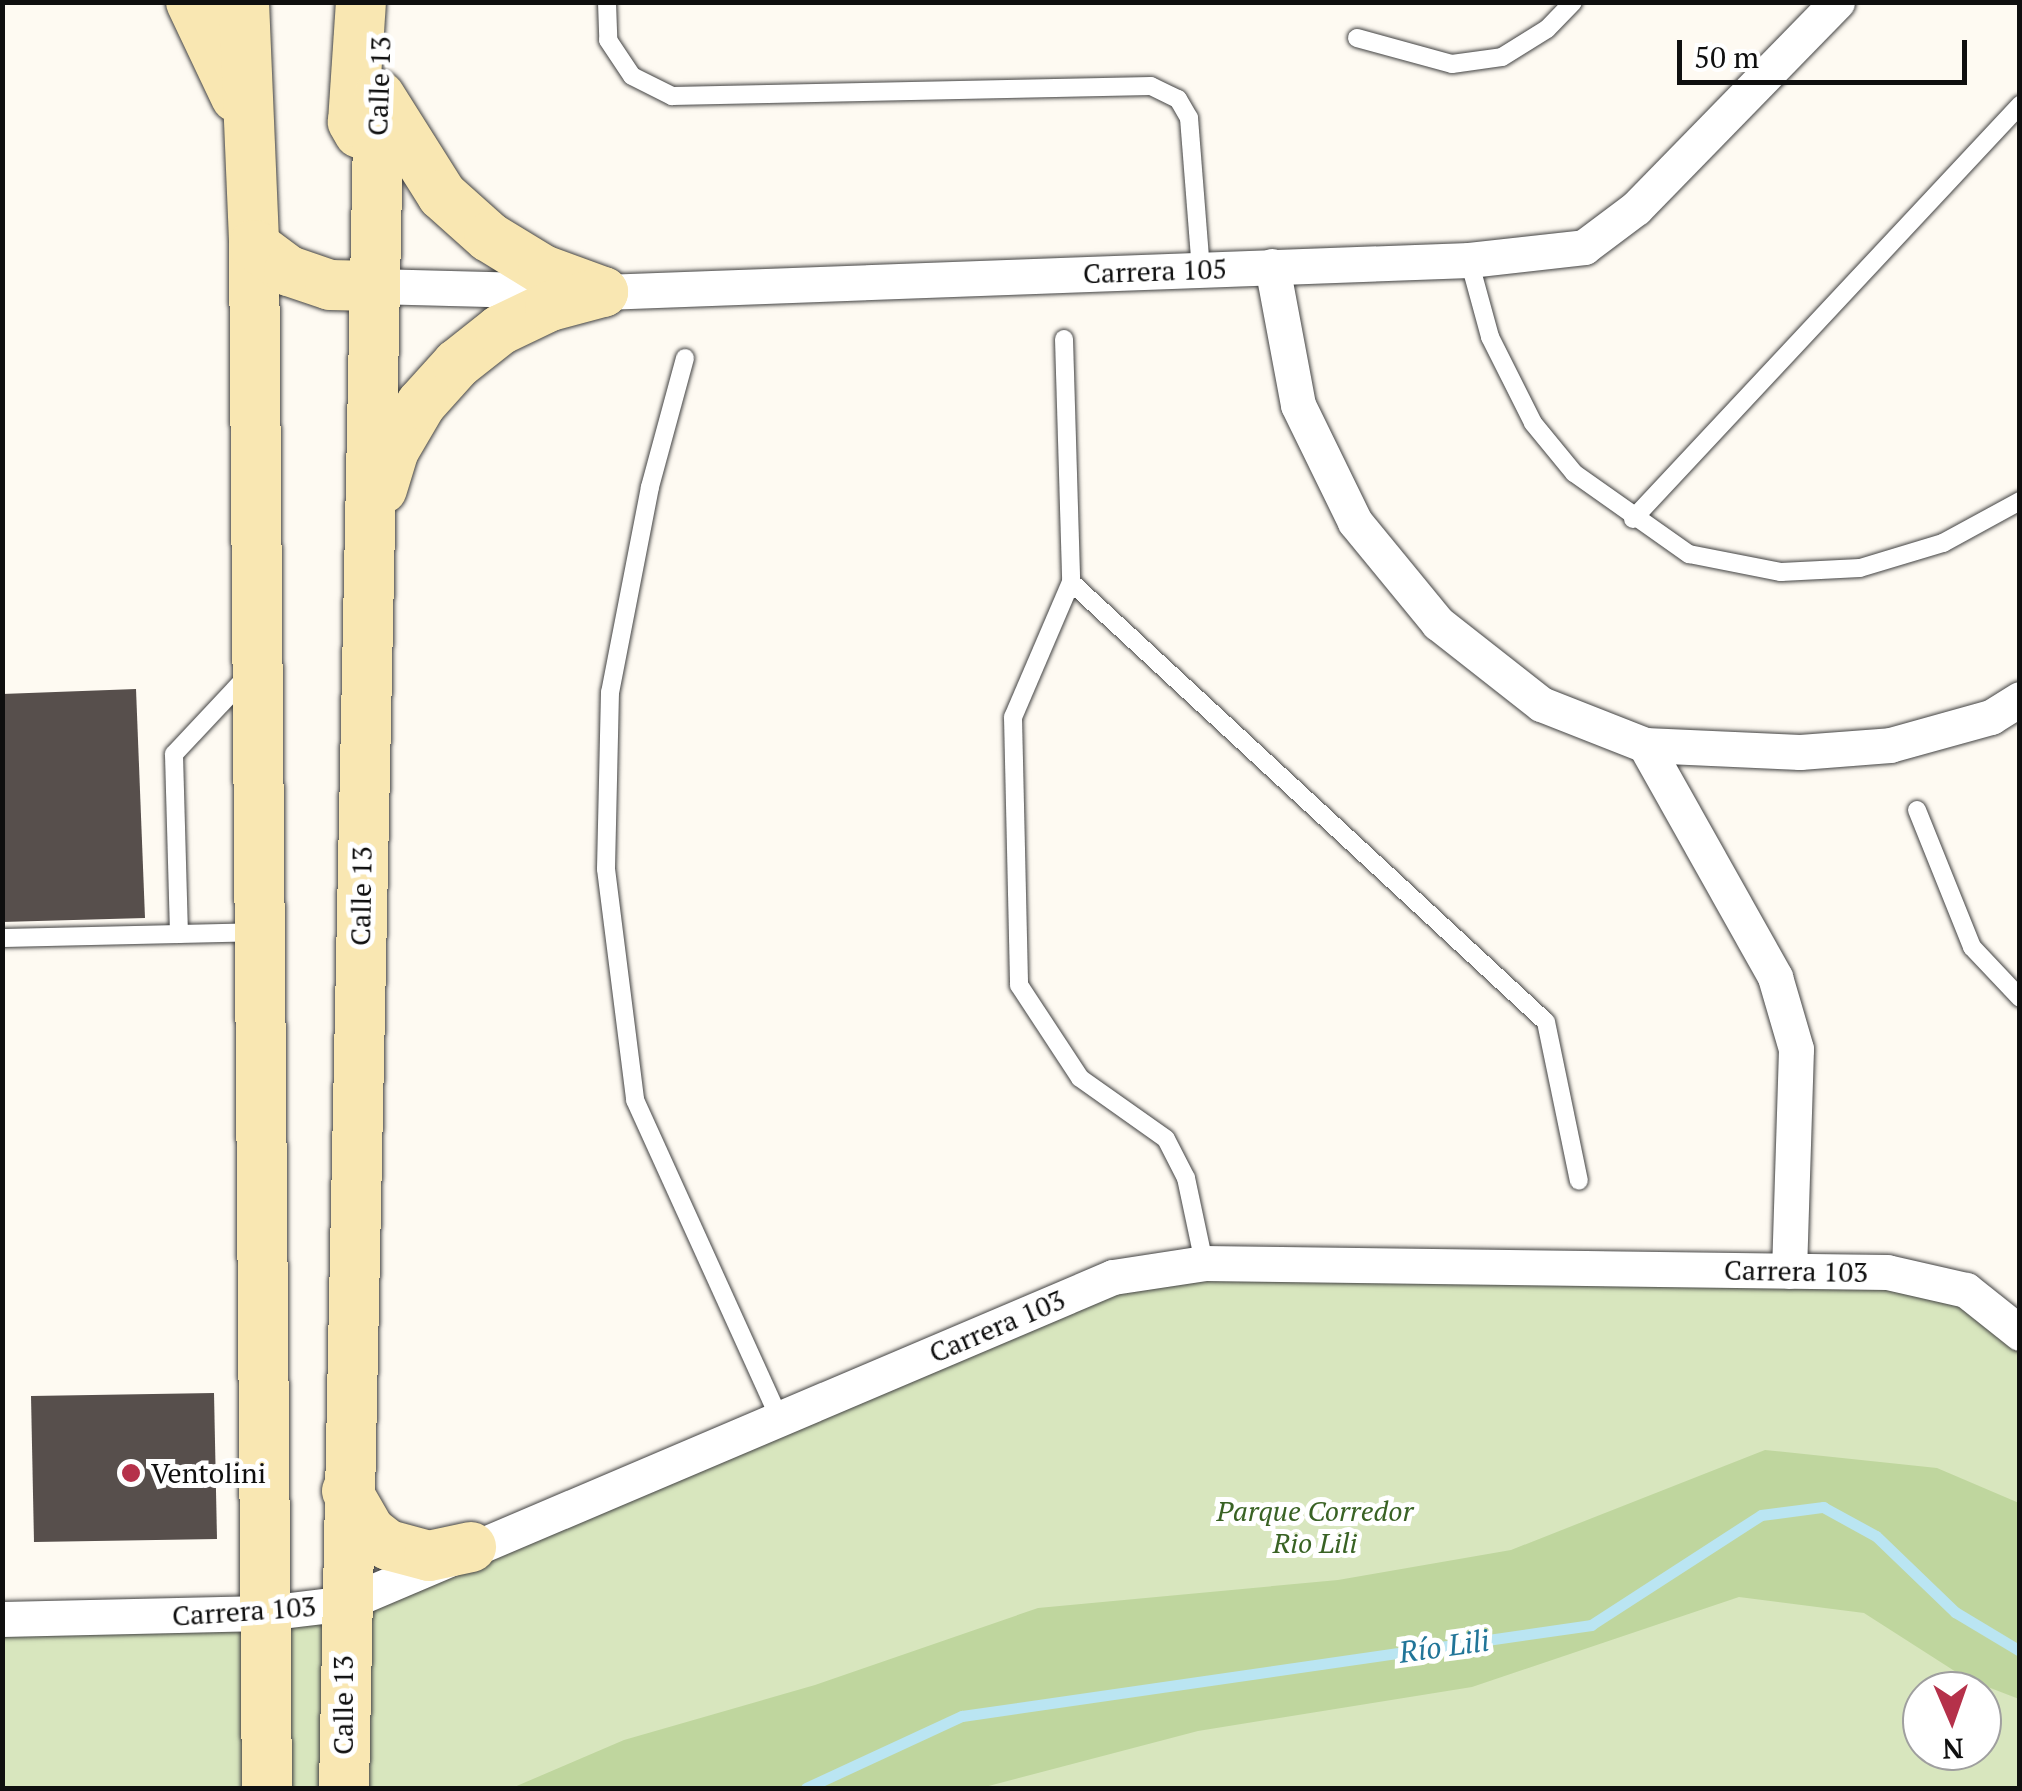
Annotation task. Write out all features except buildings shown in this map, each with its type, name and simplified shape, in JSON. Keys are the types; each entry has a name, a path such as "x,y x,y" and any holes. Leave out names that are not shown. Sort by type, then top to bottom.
{"main road":[{"path":"191,2 223,60 244,117"},
{"path":"244,2 244,117 254,245 267,1788"},
{"path":"362,2 353,122 377,169"},
{"path":"379,95 404,144 442,195 488,237 543,270 603,292"},
{"name":"Calle 13","path":"344,1788 347,1492 379,95"},
{"path":"254,245 290,271 330,285 373,286"},
{"path":"370,532 393,452 421,404 457,364 517,322 603,292"},
{"path":"347,1492 370,1530 388,1545 429,1556 471,1547"}],"street":[{"name":"Calle 13","path":"379,95 382,2"},
{"name":"Carrera 105","path":"373,286 603,292 1470,260 1584,247 1636,208 1837,2"},
{"path":"1272,266 1298,405 1355,522 1438,624 1541,704 1645,745 1800,752 1890,745 1991,717 2020,699"},
{"path":"1645,745 1775,977 1796,1049 1789,1271"},
{"name":"Carrera 103","path":"2,1619 265,1613 346,1603 1113,1277 1204,1263 1887,1272 1966,1290 2020,1333"}],"lane":[{"path":"607,2 608,40 632,76 672,96 1151,86 1178,99 1189,118 1201,269"},
{"path":"1357,38 1452,64 1502,57 1547,30 1573,2"},
{"path":"1633,519 2020,105"},
{"path":"1470,260 1490,338 1533,423 1574,473 1633,519 1689,554 1782,572 1860,568 1942,543 2020,501"},
{"path":"1064,340 1071,582 1013,717 1019,985 1080,1078 1166,1140 1186,1178 1204,1263"},
{"path":"685,358 650,487 610,692 606,869 635,1100 779,1417"},
{"path":"1071,582 1546,1022 1579,1181"},
{"path":"179,934 174,754 256,666"},
{"path":"1917,810 1972,948 2020,998"},
{"path":"2,938 258,932"}],"green space":[{"name":"Parque Corredor Rio Lili","path":"1887,1272 2019,1333 2019,1788 3,1788 2,1619 305,1609 1113,1277"},
{"path":"1765,1450 1937,1468 2019,1503 2019,1699 2002,1692 2002,1671 1955,1671 1864,1613 1739,1597 1472,1687 1198,1731 981,1788 512,1788 624,1740 815,1685 1038,1608 1338,1580 1511,1550"}],"waterway":[{"name":"Río Lili","path":"806,1788 962,1716 1591,1625 1761,1515 1823,1507 1876,1536 1955,1612 2020,1651"}],"place":[{"name":"Ventolini","path":"131,1473"}]}
